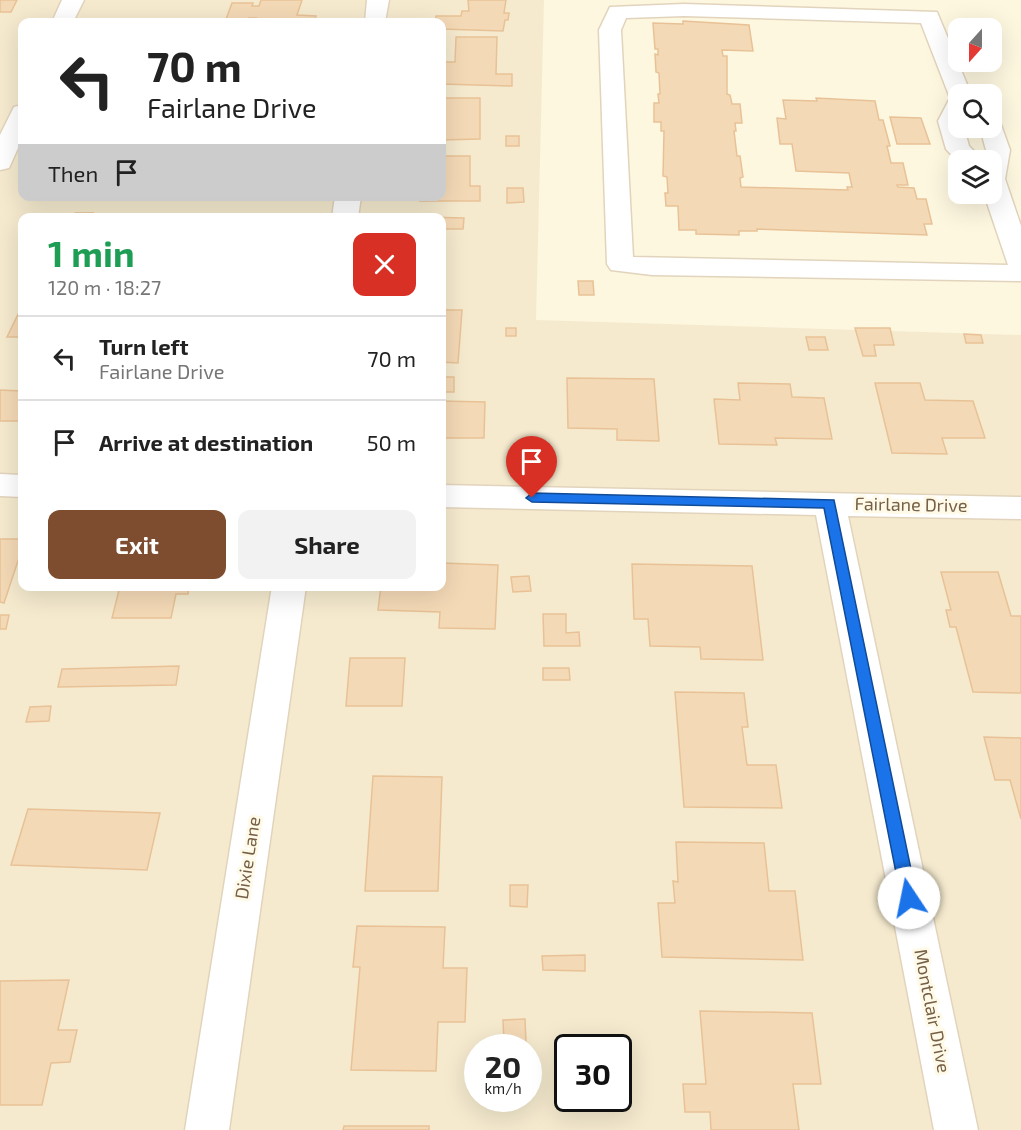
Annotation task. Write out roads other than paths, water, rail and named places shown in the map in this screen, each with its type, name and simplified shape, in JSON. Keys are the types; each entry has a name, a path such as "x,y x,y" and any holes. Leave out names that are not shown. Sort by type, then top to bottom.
{"street":[{"path":"65,18 73,0"},
{"path":"376,18 378,0"},
{"path":"955,84 929,16 684,10 618,12 610,30 620,264 652,267 1021,273"},
{"path":"0,163 18,121"},
{"path":"1000,204 1021,264"},
{"path":"0,485 18,486"},
{"name":"Fairlane Drive","path":"446,496 1021,508"},
{"name":"Montclair Drive","path":"830,504 956,1130"},
{"name":"Dixie Lane","path":"207,1130 288,591"}]}
